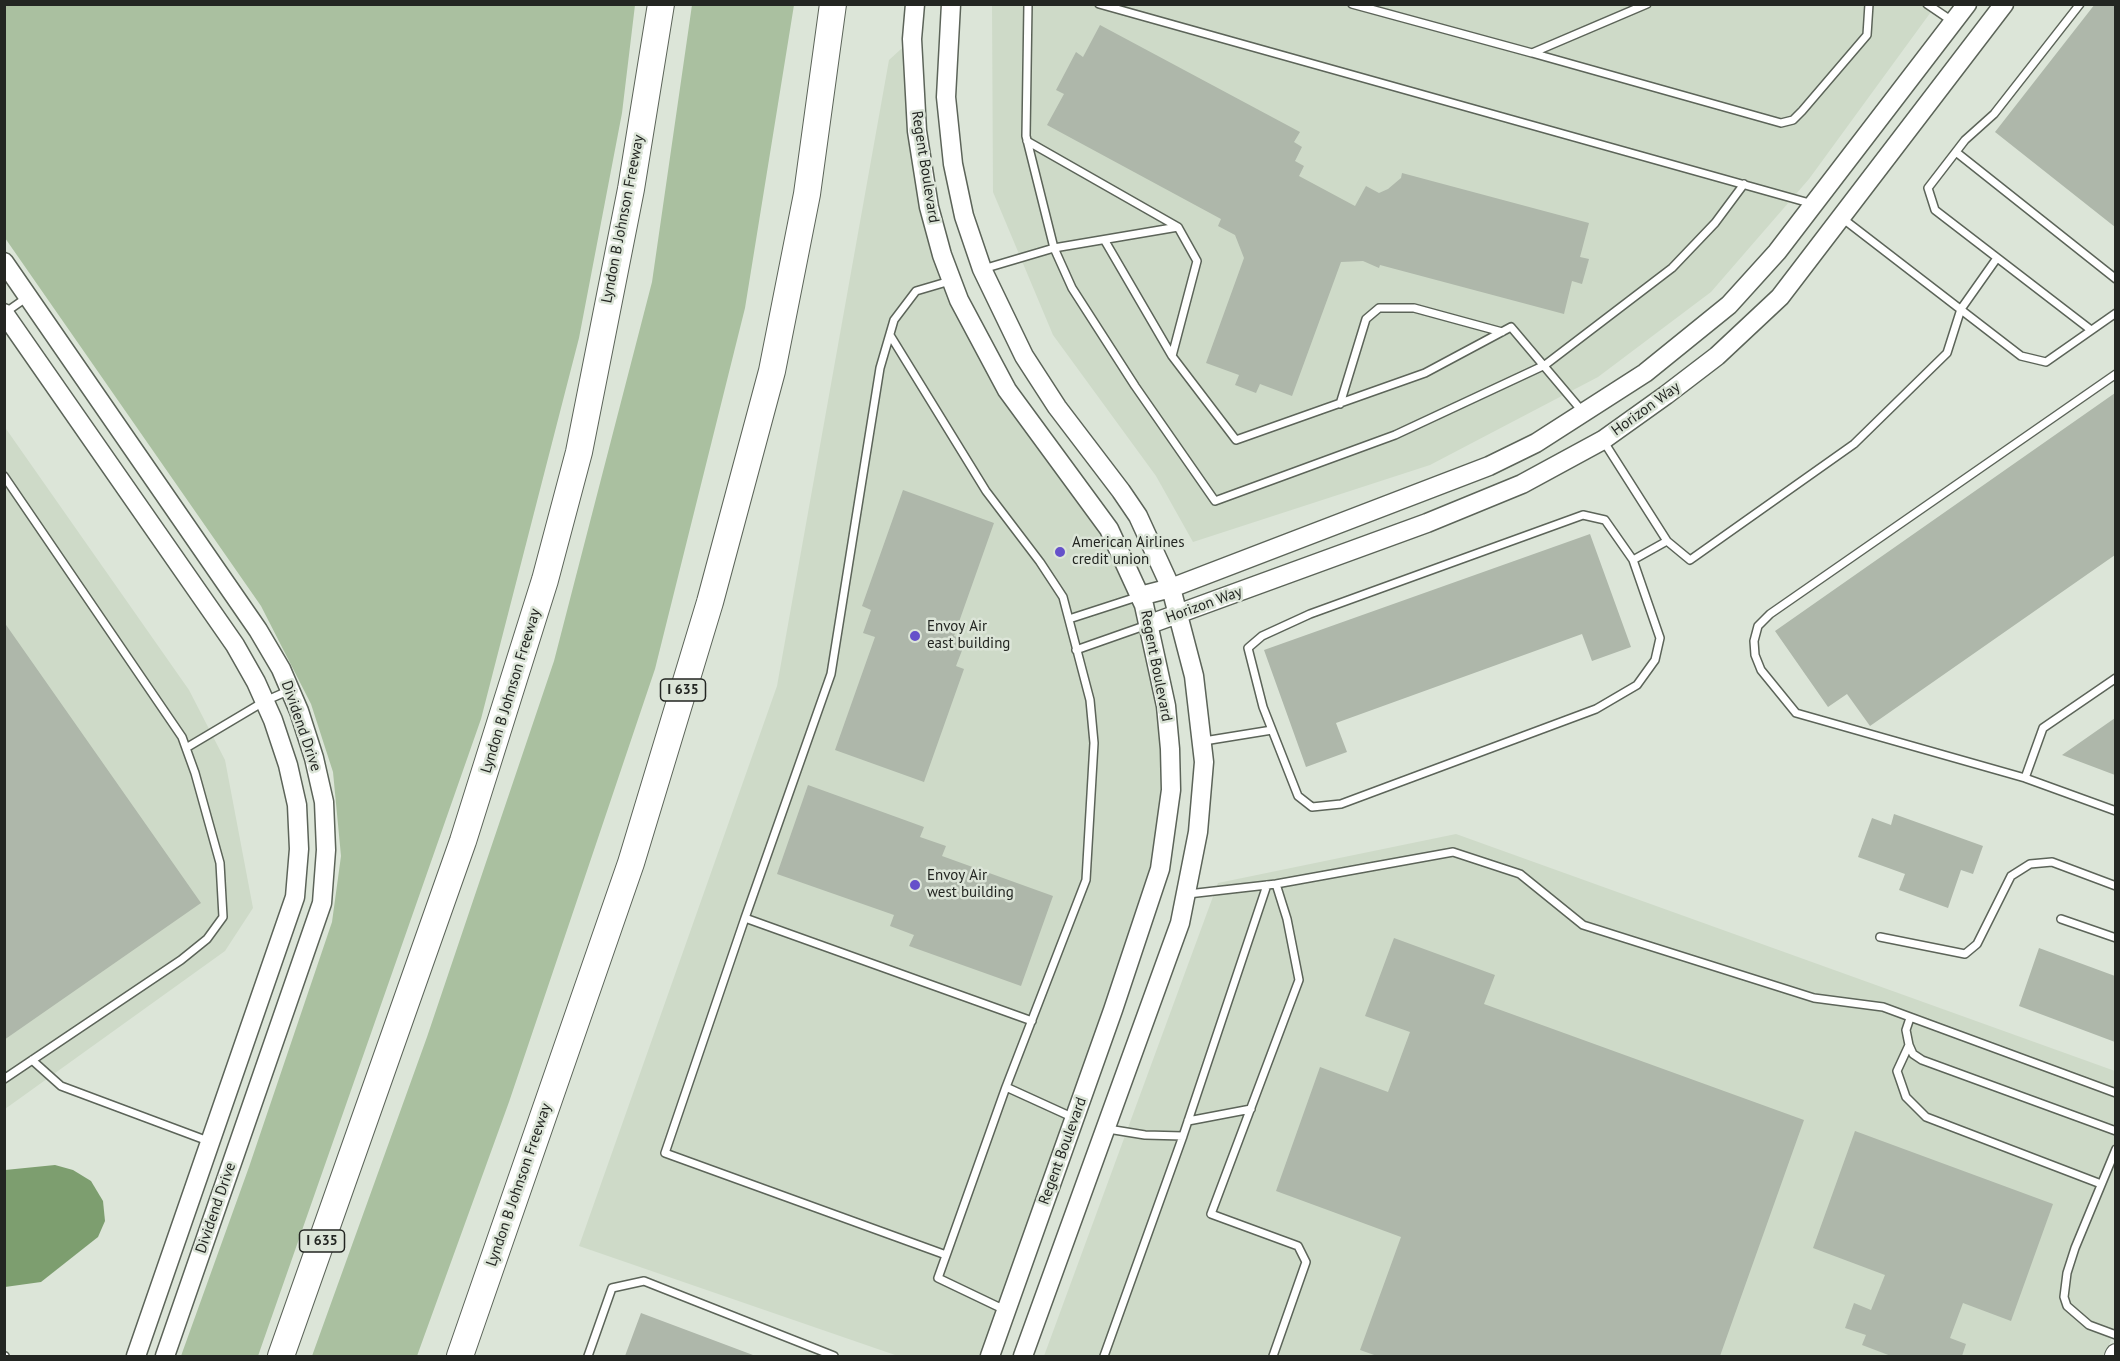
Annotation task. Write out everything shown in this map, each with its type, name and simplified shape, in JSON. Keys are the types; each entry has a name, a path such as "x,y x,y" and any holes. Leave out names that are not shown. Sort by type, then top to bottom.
{"highway":[{"name":"Lyndon B Johnson Freeway","path":"281,1356 463,841 545,580 579,452 631,189 661,4"},
{"name":"Lyndon B Johnson Freeway","path":"460,1356 631,863 710,602 772,371 807,194 833,4"}],"street":[{"name":"Regent Boulevard","path":"915,4 912,39 917,131 929,207 952,280 974,331 1007,390 1103,520 1140,596 1150,624 1166,706 1171,790 1160,869 990,1356"},
{"name":"Regent Boulevard","path":"951,4 948,22 946,97 948,128 964,216 982,269 1024,356 1057,407 1102,463 1138,516 1170,588 1196,687 1204,762 1198,832 1172,945 1023,1356"},
{"name":"Horizon Way","path":"1140,596 1170,588 1489,466 1536,443 1645,373 1729,305 1777,252 1967,4"},
{"path":"1972,4 1985,29"},
{"name":"Horizon Way","path":"1150,624 1472,506 1522,484 1603,440 1674,389 1749,329 1780,297 2004,4"},
{"path":"1954,22 1985,29"},
{"name":"Dividend Drive","path":"4,262 258,630 290,690 314,758 324,802 326,850 322,903 165,1356"},
{"name":"Dividend Drive","path":"5,313 235,645 265,701 288,765 297,805 298,849 295,897 136,1356"},
{"path":"1584,413 1603,440"},
{"path":"210,1142 236,1152"}],"lane":[{"path":"1028,4 1027,141 1054,248 1072,288 1135,386 1215,501 1395,435 1545,365 1672,268 1715,223 1744,184"},
{"path":"1099,4 1814,204"},
{"path":"1352,4 1780,123 1793,120 1802,111 1867,35 1869,4"},
{"path":"1532,53 1647,4"},
{"path":"1927,4 1954,22"},
{"path":"2080,4 1994,114 1956,152 1928,188 1935,210 2091,330"},
{"path":"1027,141 1178,227 1197,261 1172,356"},
{"path":"1956,152 2115,279"},
{"path":"1842,218 2021,356 2046,362 2115,313"},
{"path":"982,269 1054,248 1178,227"},
{"path":"1104,241 1172,356 1236,440 1425,374 1511,327 1584,413"},
{"path":"1603,440 1667,541 1690,560 1854,444 1947,353 1961,309 1997,258"},
{"path":"946,1255 665,1153 831,674 880,368 894,320 916,291 952,280"},
{"path":"5,313 28,296"},
{"path":"1340,404 1366,319 1379,308 1414,308 1502,332"},
{"path":"890,335 986,490 1063,597 1090,700 1094,743 1086,880 1006,1087 938,1278 1006,1311"},
{"path":"2115,374 1770,614 1758,626 1754,641 1755,655 1761,670 1796,713 2025,778 2115,811"},
{"path":"4,476 175,727 186,748 220,863 223,917 207,939 181,960 4,1079"},
{"path":"1583,515 1605,520 1633,560 1660,638 1655,660 1637,685 1596,709 1341,804 1312,807 1298,796 1272,730 1248,648 1272,632 1310,614 1583,515"},
{"path":"1633,560 1667,541"},
{"path":"1069,619 1140,596"},
{"path":"1076,650 1150,624"},
{"path":"2025,778 2043,728 2115,678"},
{"path":"186,748 265,701 290,690"},
{"path":"1202,742 1272,730"},
{"path":"1185,894 1276,884 1453,852 1520,874 1583,925 1814,998 1883,1007 2115,1093"},
{"path":"1880,937 1965,954 1977,944 2011,876 2030,864 2052,862 2115,886"},
{"path":"1273,1356 1306,1262 1298,1246 1211,1214 1299,980 1287,919 1276,884"},
{"path":"1104,1356 1188,1122 1267,885"},
{"path":"745,918 1032,1021"},
{"path":"2061,919 2115,938"},
{"path":"1910,1018 1906,1030 1909,1045 1913,1054 1922,1060 2115,1131"},
{"path":"1909,1045 1897,1071 1906,1097 1926,1117 2101,1184"},
{"path":"33,1060 61,1086 210,1142"},
{"path":"1006,1087 1074,1118"},
{"path":"1188,1122 1251,1110"},
{"path":"1105,1128 1145,1135 1183,1136"},
{"path":"2115,1149 2069,1264 2064,1297 2067,1306 2089,1325 2115,1335"},
{"path":"588,1356 612,1288 644,1281 834,1356"}],"shaded area":[{"path":"4,5 635,5 622,113 579,338 481,719 258,1356 181,1356 249,1167 332,922 341,856 333,772 311,704 261,606 5,238"},
{"path":"692,5 794,5 745,308 655,669 509,1102 417,1356 312,1356 427,1037 554,661 652,282"},
{"path":"992,5 1936,5 1809,179 1711,292 1598,377 1430,465 1193,542 1156,476 1053,335 993,192"},
{"path":"912,39 924,176 974,331 1092,503 1150,624 1168,817 990,1356 898,1356 579,1246 777,686 889,60"},
{"path":"4,426 189,690 225,760 253,908 225,951 5,1109"},
{"path":"1456,834 2115,1071 2116,1326 2105,1356 1044,1356 1218,883"},
{"path":"55,1165 73,1170 91,1181 103,1201 105,1221 98,1237 41,1282 5,1287 5,1170"}],"building":[{"path":"2095,4 2115,4 2115,227 1995,132"},
{"path":"1100,25 1300,132 1294,142 1302,147 1295,161 1304,166 1299,176 1355,206 1366,186 1379,193 1401,178 1402,173 1589,223 1580,257 1589,259 1582,284 1572,281 1564,314 1380,265 1379,268 1363,261 1341,262 1292,396 1260,384 1256,393 1235,385 1239,375 1206,363 1244,258 1235,235 1218,226 1221,219 1047,125 1064,94 1056,90 1076,52 1083,57"},
{"path":"2115,393 2115,555 1870,726 1847,694 1828,707 1775,631"},
{"name":"Envoy Air east building","path":"903,490 994,523 954,636 966,640 956,666 964,669 924,782 835,750 875,637 863,633 871,610 862,606"},
{"path":"1590,534 1631,647 1592,661 1582,634 1336,723 1347,752 1306,767 1264,650"},
{"path":"4,622 201,903 4,1040"},
{"path":"2115,718 2115,775 2062,755"},
{"name":"Envoy Air west building","path":"808,785 924,827 920,837 946,846 942,856 1053,896 1021,986 909,946 914,935 890,926 894,915 777,874"},
{"path":"1894,814 1983,846 1973,874 1961,870 1948,908 1899,890 1905,874 1858,857 1872,818 1891,825"},
{"path":"1394,938 1495,975 1484,1004 1804,1120 1720,1356 1377,1356 1360,1350 1401,1237 1276,1191 1320,1067 1388,1092 1410,1032 1365,1016"},
{"path":"2039,948 2115,976 2115,1042 2019,1006"},
{"path":"1855,1131 2053,1204 2011,1321 1963,1303 1950,1338 1966,1344 1962,1356 1891,1356 1862,1345 1866,1335 1845,1328 1854,1303 1871,1310 1885,1275 1813,1248"},
{"path":"641,1313 753,1355 625,1356"}],"place":[{"name":"American Airlines credit union","path":"1060,552"},
{"name":"Envoy Air east building","path":"915,636"},
{"name":"Envoy Air west building","path":"915,885"}]}
